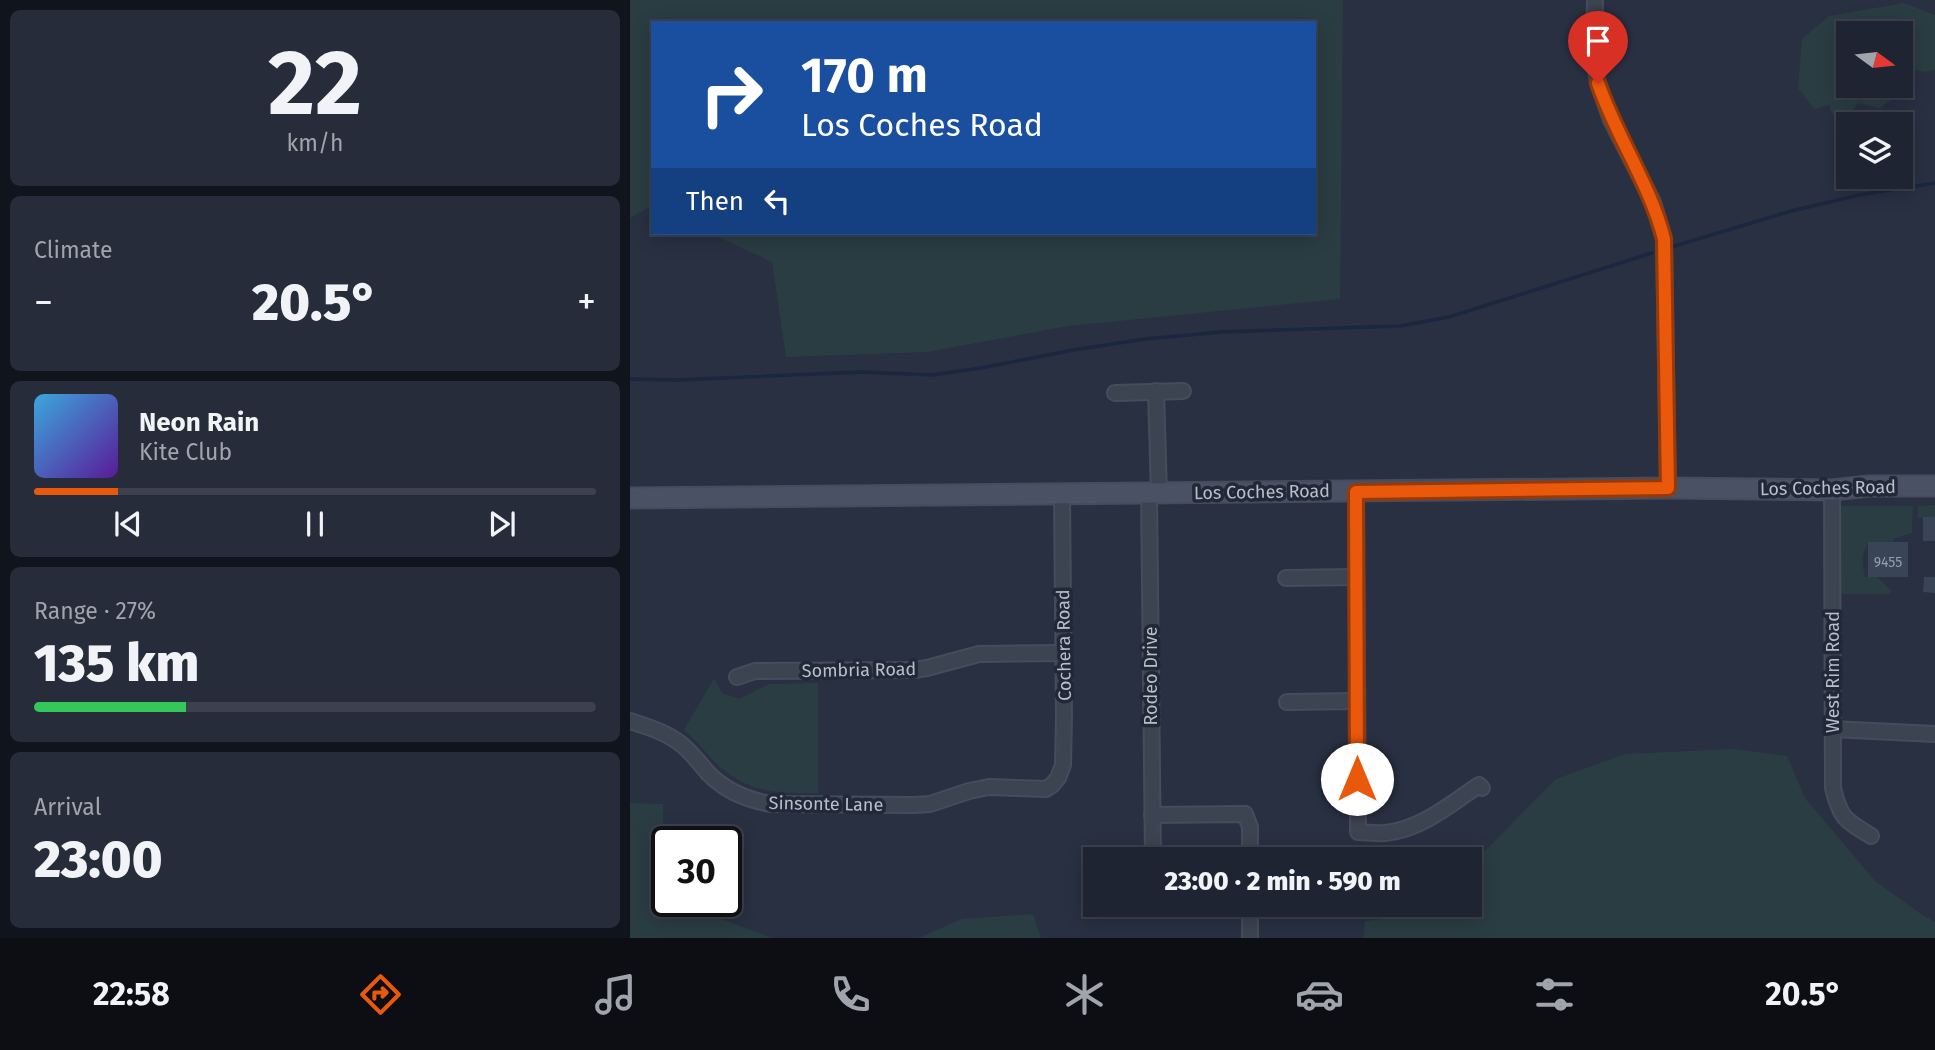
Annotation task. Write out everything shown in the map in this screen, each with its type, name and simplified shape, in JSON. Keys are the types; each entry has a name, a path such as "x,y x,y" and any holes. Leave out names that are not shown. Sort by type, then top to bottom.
{"main road":[{"name":"Los Coches Road","path":"630,498 1668,488 1832,491 1870,486 1935,485"}],"street":[{"path":"1595,0 1594,58 1598,83 1611,120 1653,202 1664,239 1668,488"},
{"name":"Rodeo Drive","path":"1153,847 1156,391"},
{"path":"1115,393 1183,391"},
{"name":"West Rim Road","path":"1832,491 1833,788 1838,807 1846,821 1871,836"},
{"path":"1356,492 1357,832 1386,833 1409,828 1431,817 1479,785 1482,788"},
{"name":"Cochera Road","path":"1046,789 1058,778 1063,765 1062,495"},
{"path":"1286,578 1355,577"},
{"name":"Sombria Road","path":"737,677 759,671 914,670 979,654 1063,653"},
{"path":"1287,702 1356,701"},
{"name":"Sinsonte Lane","path":"630,721 674,739 726,788 751,800 771,804 914,805 930,804 989,787 1046,789"},
{"path":"1832,729 1935,734"},
{"path":"1152,814 1245,814 1250,827 1250,847"},
{"path":"1250,917 1250,938"}],"shaded area":[{"path":"630,0 1343,0 1340,299 1068,326 927,352 786,357 772,262 714,235 1316,235 1316,21 651,21 651,206 630,218"},
{"path":"1904,3 1935,15 1935,70 1924,72 1913,69 1913,21 1836,21 1836,98 1890,98 1890,101 1879,108 1858,103 1852,112 1836,112 1836,116 1829,105 1814,109 1798,88 1802,39 1829,16"},
{"path":"1935,505 1935,517 1918,518 1918,506"},
{"path":"1840,506 1913,506 1912,533 1893,539 1893,542 1867,543 1863,553 1865,577 1877,577 1892,591 1889,594 1840,594"},
{"path":"713,680 722,693 739,699 769,684 818,683 818,793 778,792 742,782 719,766 684,730"},
{"path":"1734,749 1787,756 1805,798 1875,881 1935,922 1935,938 1363,938 1365,921 1399,917 1482,917 1482,854 1556,779 1625,754"},
{"path":"630,803 663,804 663,826 651,826 651,917 716,917 772,938 630,938"},
{"path":"1033,914 1041,938 918,938 962,919"}],"building":[{"path":"1923,517 1935,517 1935,541 1923,541"},
{"path":"1868,542 1908,542 1908,577 1868,577"},
{"path":"1924,577 1935,577 1935,593 1923,592"}],"waterway":[{"path":"1671,247 1791,211 1859,195 1935,183"},
{"path":"630,379 677,380 862,372 932,375 1145,339 1221,332 1400,326 1449,317 1652,253"}],"route":[{"path":"1357,779 1356,492 1668,488 1664,239 1653,202 1611,120 1598,83"}]}
